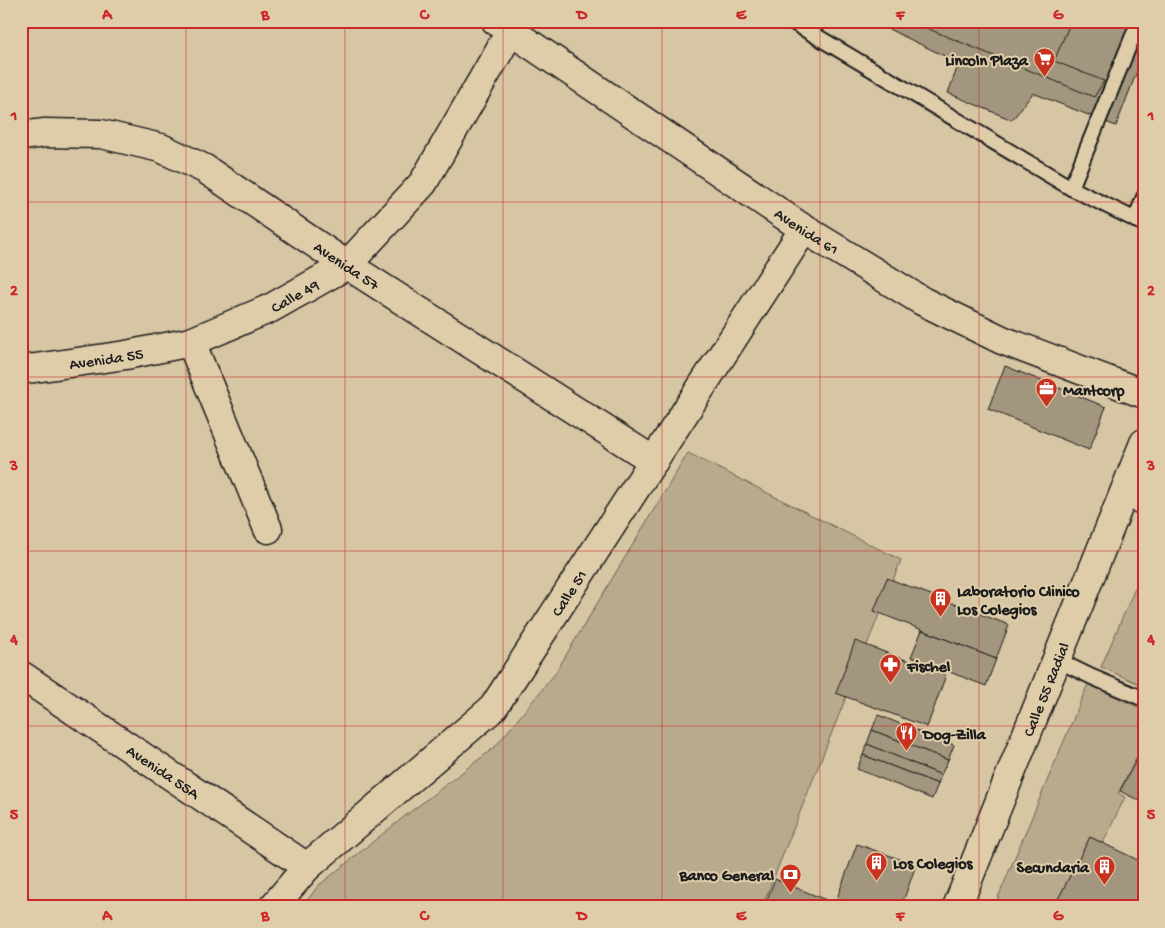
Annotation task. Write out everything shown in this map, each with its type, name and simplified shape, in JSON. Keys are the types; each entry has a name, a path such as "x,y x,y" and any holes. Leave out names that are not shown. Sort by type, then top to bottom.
{"street":[{"name":"Avenida 61","path":"503,26 804,229 922,301 993,336 1144,394"},
{"name":"Calle 49","path":"191,342 271,308 347,265 423,183 503,26"},
{"name":"Avenida 57","path":"21,136 45,133 101,134 161,148 205,169 347,265 654,461"},
{"name":"Calle 51","path":"274,907 307,867 492,708 804,229"},
{"name":"Avenida 55","path":"21,370 126,355 191,342"},
{"path":"191,342 268,529"},
{"name":"Calle 55 Radial","path":"957,907 1057,660 1134,496 1144,443"},
{"name":"Avenida 55A","path":"21,675 307,867"}],"lane":[{"path":"791,21 1070,188 1139,222 1144,197"},
{"path":"1070,188 1139,21"},
{"path":"1057,660 1144,699"}],"shaded area":[{"path":"688,453 901,560 762,907 302,907 318,886 495,747 554,675"},
{"path":"1144,570 1144,686 1101,667"},
{"path":"1088,684 1144,710 1144,744 1118,793 1125,797 1103,843 1090,837 1054,907 994,907"}],"building":[{"name":"Lincoln Plaza","path":"872,21 1144,21 1144,53 1116,126 1033,93 1012,120 948,93 959,63"},
{"path":"909,21 1071,21 1054,61 1104,81 1094,97"},
{"name":"Mantcorp","path":"1005,366 1106,407 1089,450 988,409"},
{"name":"Laboratorio Clinico Los Colegios","path":"887,578 1009,625 996,659 874,611"},
{"path":"922,630 996,659 986,686 911,657"},
{"name":"Fischel","path":"855,641 946,675 927,727 836,693"},
{"path":"878,715 954,745 948,760 872,730"},
{"name":"Dog-Zilla","path":"872,730 948,760 941,775 867,744"},
{"path":"867,744 941,775 938,784 863,755"},
{"path":"1144,745 1144,803 1120,791"},
{"path":"863,755 938,784 932,799 857,769"},
{"name":"Secundaria","path":"1090,837 1144,863 1144,907 1054,907"},
{"name":"Los Colegios","path":"857,844 916,865 901,907 862,907 837,898"},
{"name":"Banco General","path":"775,879 843,907 764,907"}],"place":[{"name":"Lincoln Plaza","path":"1044,78"},
{"name":"Mantcorp","path":"1047,408"},
{"name":"Laboratorio Clinico Los Colegios","path":"941,618"},
{"name":"Fischel","path":"891,684"},
{"name":"Dog-Zilla","path":"907,752"},
{"name":"Los Colegios","path":"877,881"},
{"name":"Secundaria","path":"1105,885"},
{"name":"Banco General","path":"790,893"}]}
